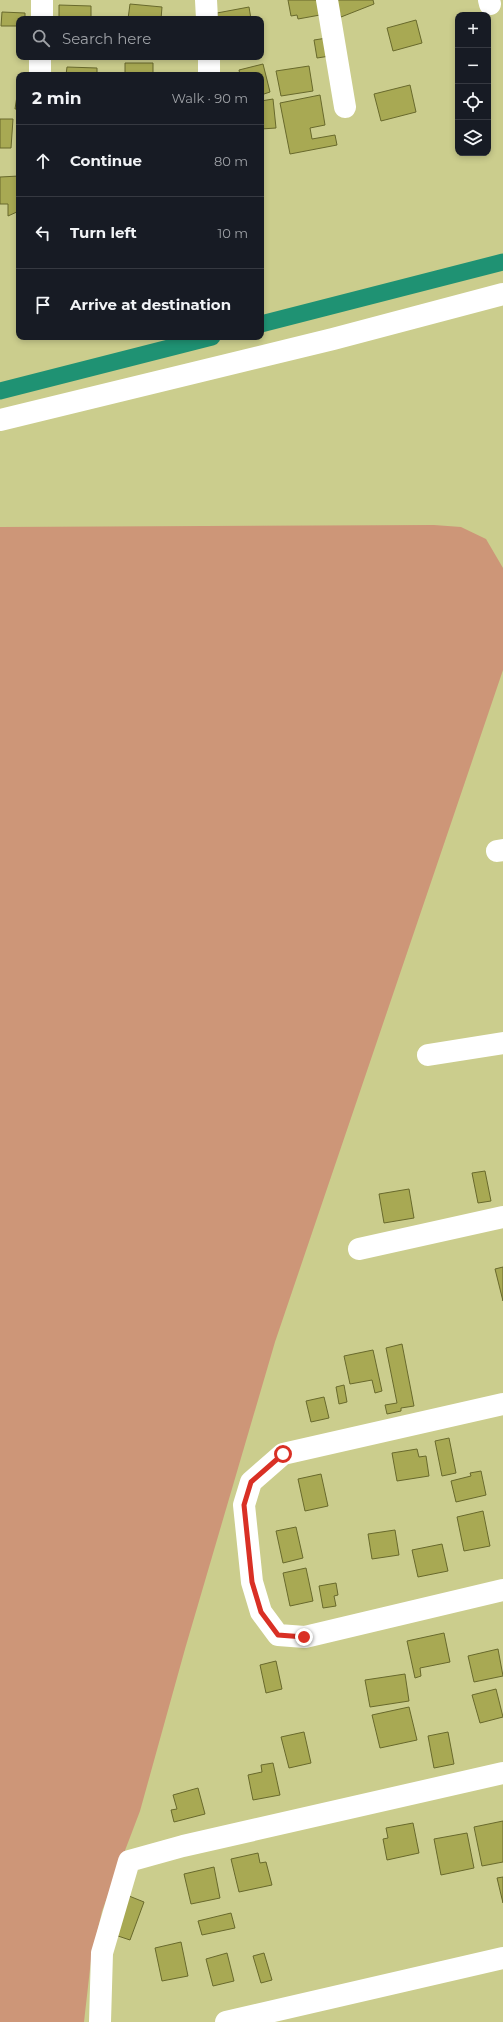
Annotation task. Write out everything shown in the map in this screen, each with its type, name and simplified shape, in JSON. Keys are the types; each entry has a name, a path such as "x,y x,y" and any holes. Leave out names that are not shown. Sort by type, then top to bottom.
{"street":[{"path":"42,0 42,16"},
{"path":"206,0 208,16"},
{"path":"327,0 345,107"},
{"path":"40,60 40,72"},
{"path":"209,60 209,72"},
{"path":"0,420 333,339 503,294"},
{"path":"428,1055 503,1043"},
{"path":"359,1249 503,1216"},
{"path":"503,1404 283,1454 251,1482 244,1505 252,1582 261,1612 278,1635 304,1637 503,1590"},
{"path":"100,2022 102,1953 129,1861 190,1844 503,1774"},
{"path":"226,2022 503,1958"}],"shaded area":[{"path":"434,525 461,527 486,539 503,568 503,670 275,1342 185,1649 140,1811 102,1911 91,1960 84,2022 0,2022 0,527"}],"building":[{"path":"288,0 317,0 320,15 298,19 297,15 291,16"},
{"path":"334,0 373,0 374,4 341,17"},
{"path":"130,4 162,7 161,16 128,16"},
{"path":"59,5 91,6 91,16 59,16"},
{"path":"249,7 250,16 218,16 217,13"},
{"path":"2,12 25,13 25,16 16,16 16,26 1,26"},
{"path":"416,20 422,43 393,51 387,28"},
{"path":"327,38 330,56 317,58 314,40"},
{"path":"125,63 153,63 153,72 125,72"},
{"path":"263,64 270,92 264,94 264,72 239,72 239,70"},
{"path":"309,66 313,91 281,96 276,71"},
{"path":"67,67 97,68 97,72 66,72"},
{"path":"410,85 416,112 381,121 374,94"},
{"path":"320,95 325,125 310,128 312,139 335,135 337,145 290,154 280,103"},
{"path":"273,99 276,128 264,129 264,100"},
{"path":"0,119 13,119 11,148 0,148"},
{"path":"16,176 16,212 8,216 8,204 0,204 0,177"},
{"path":"485,1171 491,1201 478,1203 472,1173"},
{"path":"409,1189 414,1218 384,1223 379,1194"},
{"path":"503,1267 503,1301 495,1269"},
{"path":"402,1344 414,1406 401,1408 401,1411 387,1414 385,1405 397,1403 386,1348"},
{"path":"373,1350 382,1391 375,1393 372,1380 350,1384 344,1356"},
{"path":"344,1385 347,1402 339,1404 336,1387"},
{"path":"324,1397 329,1418 311,1422 306,1401"},
{"path":"449,1438 456,1473 442,1476 435,1441"},
{"path":"417,1449 419,1457 426,1456 429,1476 397,1481 392,1453"},
{"path":"481,1471 486,1495 456,1502 451,1481 471,1476 470,1473"},
{"path":"321,1474 328,1506 305,1511 298,1479"},
{"path":"483,1511 490,1546 464,1551 457,1517"},
{"path":"296,1527 303,1558 283,1563 276,1531"},
{"path":"395,1530 399,1555 372,1559 368,1534"},
{"path":"442,1544 448,1571 418,1577 412,1550"},
{"path":"306,1568 313,1601 290,1606 283,1573"},
{"path":"336,1583 338,1595 334,1596 336,1606 323,1608 319,1586"},
{"path":"444,1633 450,1662 420,1668 421,1676 415,1678 407,1641"},
{"path":"498,1649 503,1676 474,1682 468,1656"},
{"path":"276,1661 282,1689 266,1693 260,1665"},
{"path":"405,1674 409,1701 370,1707 365,1680"},
{"path":"496,1689 503,1717 480,1723 472,1695"},
{"path":"409,1707 417,1740 380,1748 372,1715"},
{"path":"304,1732 311,1763 289,1768 281,1737"},
{"path":"448,1732 454,1764 434,1768 428,1736"},
{"path":"273,1763 280,1795 253,1800 248,1775 262,1772 261,1765"},
{"path":"198,1788 205,1814 174,1822 171,1810 177,1809 173,1795"},
{"path":"503,1821 503,1862 482,1866 474,1827"},
{"path":"413,1823 419,1853 387,1860 383,1839 388,1838 386,1828"},
{"path":"467,1833 474,1868 441,1875 434,1839"},
{"path":"258,1853 260,1863 266,1862 272,1885 239,1892 231,1859"},
{"path":"214,1867 220,1898 191,1904 184,1874"},
{"path":"503,1877 503,1903 497,1878"},
{"path":"129,1896 144,1902 130,1940 115,1935"},
{"path":"231,1913 235,1928 202,1935 198,1921"},
{"path":"181,1942 188,1976 162,1981 155,1948"},
{"path":"227,1953 234,1981 213,1986 206,1959"},
{"path":"264,1953 272,1980 261,1983 253,1956"}],"waterway":[{"path":"264,323 503,262"},
{"path":"0,391 200,340"}],"route":[{"path":"283,1454 251,1482 244,1505 252,1582 261,1612 278,1635 304,1637"}]}
